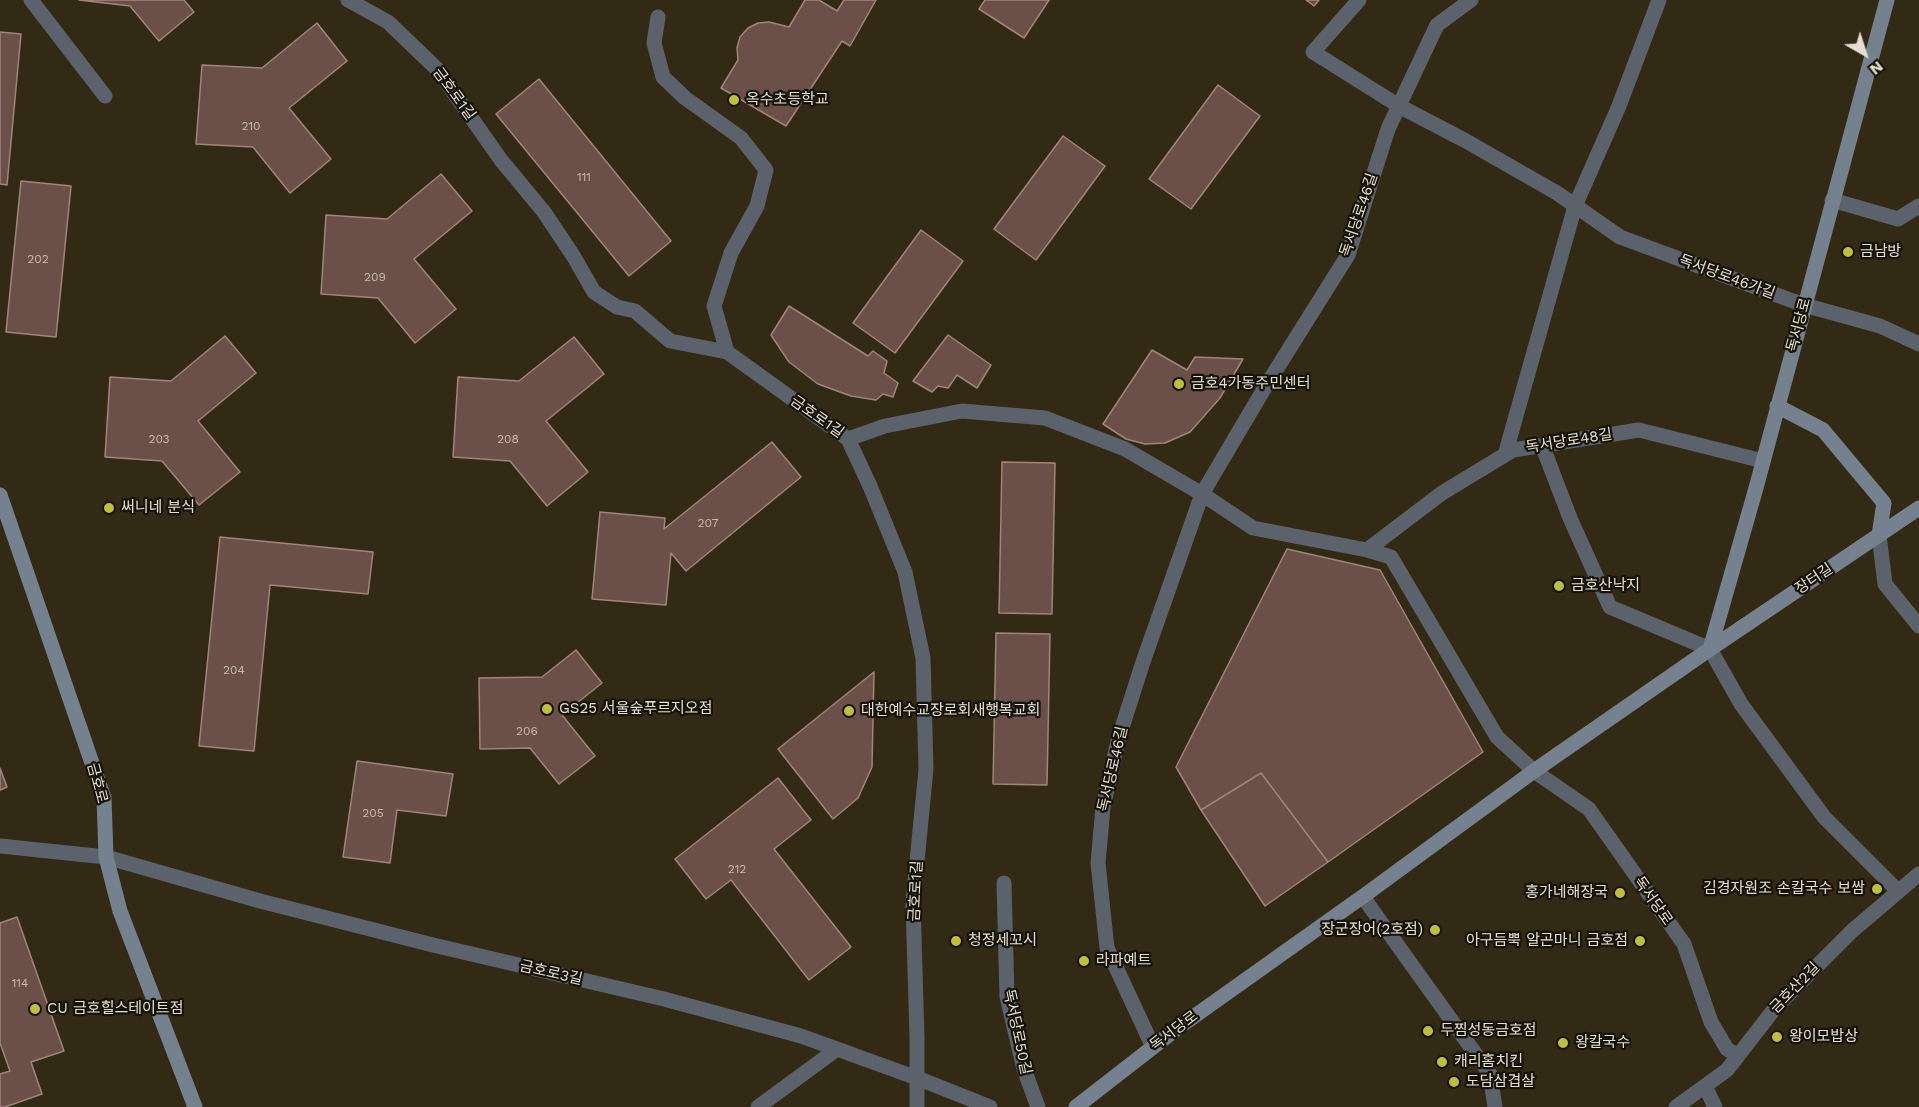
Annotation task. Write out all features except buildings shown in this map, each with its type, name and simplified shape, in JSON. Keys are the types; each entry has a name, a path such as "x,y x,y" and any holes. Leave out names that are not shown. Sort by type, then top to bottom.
{"main road":[{"name":"독서당로","path":"1076,1107 1153,1047 1534,771 1710,649 1887,0"},
{"path":"1778,406 1823,430 1884,503 1879,535"},
{"name":"금호로","path":"0,495 104,798 106,857 120,911 195,1107"},
{"name":"장터길","path":"1710,649 1919,508"}],"street":[{"path":"31,0 105,96"},
{"name":"금호로1길","path":"348,0 388,22 437,69 501,160 544,212 594,292 617,307 635,311 670,341 727,352 848,439 905,572 923,658 926,769 913,902 916,1107"},
{"name":"독서당로46가길","path":"1359,0 1313,52 1399,106 1557,193 1620,237 1804,305 1880,326 1919,344"},
{"name":"독서당로46길","path":"1153,1047 1107,948 1098,863 1103,807 1123,726 1202,494 1264,389 1348,255 1388,129 1437,26 1471,0"},
{"path":"1505,454 1575,206 1619,106 1659,0"},
{"path":"658,17 654,43 663,77 685,98 741,138 766,170 757,206 731,253 714,306 727,352"},
{"path":"1832,200 1898,219 1919,206"},
{"path":"848,439 885,426 963,411 1045,418 1125,449 1202,494 1253,528 1367,550 1391,557 1497,737 1534,771"},
{"name":"독서당로48길","path":"1367,550 1442,493 1513,450 1639,430 1763,461"},
{"path":"1542,445 1570,518 1610,607 1710,649 1741,704 1824,817 1898,891"},
{"path":"1879,535 1885,584 1919,626"},
{"name":"독서당로","path":"1534,771 1589,809 1683,944 1711,1022 1726,1049 1738,1056"},
{"name":"금호로3길","path":"0,846 106,857 260,901 433,945 664,999 801,1036 990,1107"},
{"name":"금호산2길","path":"1676,1107 1727,1070 1775,1008 1852,931 1919,873"},
{"name":"독서당로50길","path":"1004,883 1007,997 1024,1070 1038,1107"},
{"path":"1363,897 1490,1074 1495,1107"},
{"path":"758,1107 837,1049"},
{"path":"1705,1086 1715,1107"}],"place":[{"name":"옥수초등학교","path":"734,100"},
{"name":"금남방","path":"1848,252"},
{"name":"금호4가동주민센터","path":"1179,384"},
{"name":"써니네 분식","path":"109,508"},
{"name":"금호산낙지","path":"1559,586"},
{"name":"GS25 서울숲푸르지오점","path":"547,709"},
{"name":"대한예수교장로회새행복교회","path":"849,711"},
{"name":"김경자원조 손칼국수 보쌈","path":"1877,889"},
{"name":"홍가네해장국","path":"1620,893"},
{"name":"장군장어(2호점)","path":"1435,930"},
{"name":"청정세꼬시","path":"956,941"},
{"name":"아구듬뿍 알곤마니 금호점","path":"1640,941"},
{"name":"라파예트","path":"1084,961"},
{"name":"CU 금호힐스테이트점","path":"35,1009"},
{"name":"두찜성동금호점","path":"1428,1031"},
{"name":"왕이모밥상","path":"1777,1037"},
{"name":"왕칼국수","path":"1563,1043"},
{"name":"캐리홈치킨","path":"1442,1062"},
{"name":"도담삼겹살","path":"1454,1082"}]}
